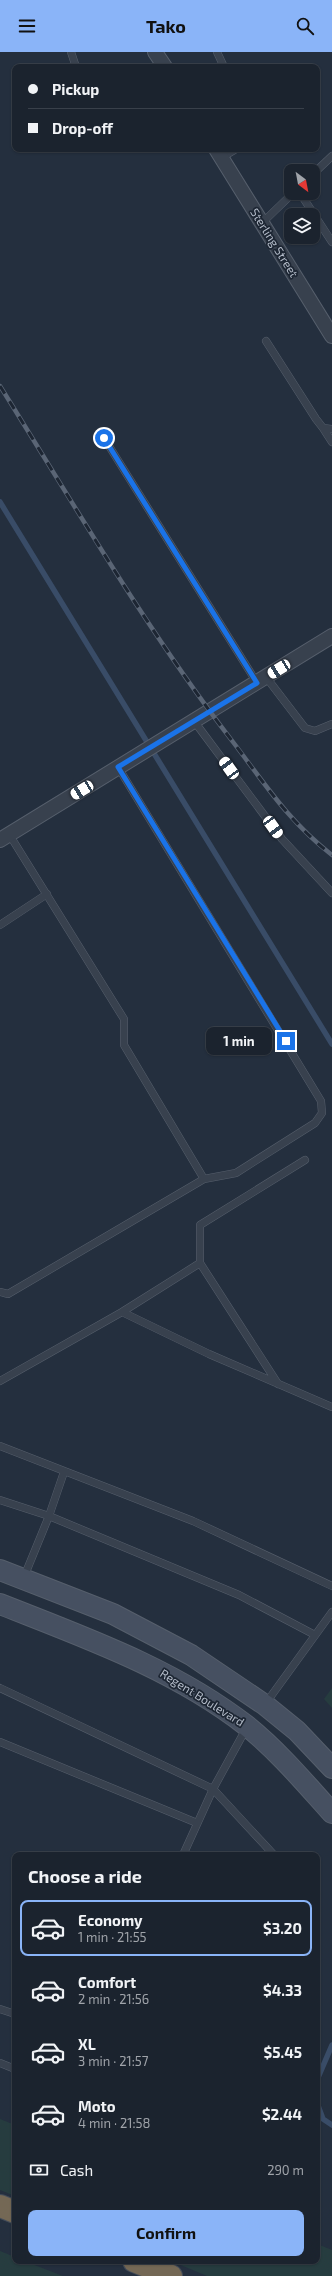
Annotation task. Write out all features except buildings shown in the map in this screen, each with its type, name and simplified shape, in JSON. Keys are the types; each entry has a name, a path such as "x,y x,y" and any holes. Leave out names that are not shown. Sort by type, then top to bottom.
{"highway":[{"path":"0,2206 12,2211"},
{"path":"141,2264 171,2276"}],"street":[{"path":"156,52 163,64"},
{"name":"Sterling Street","path":"219,153 332,336"},
{"path":"5,837 332,636"},
{"path":"0,1570 120,1618 191,1656 264,1705 297,1731 332,1768"},
{"name":"Regent Boulevard","path":"0,1604 99,1643 172,1676 247,1726 280,1756 328,1808"}],"lane":[{"path":"71,52 75,64"},
{"path":"217,52 223,64"},
{"path":"320,167 332,156"},
{"path":"262,223 286,200"},
{"path":"305,200 332,242"},
{"path":"266,341 332,442"},
{"path":"323,428 332,429"},
{"path":"104,438 261,680 305,728 315,731 332,724"},
{"path":"189,724 282,839 332,893"},
{"path":"0,1292 8,1294 204,1179 236,1173 315,1124 322,1113 321,1101 118,767"},
{"path":"5,837 47,894 124,1019 124,1045 204,1179"},
{"path":"0,925 47,894"},
{"path":"278,1384 200,1263 200,1225 305,1160"},
{"path":"0,1381 122,1312 200,1263"},
{"path":"122,1312 209,1354 332,1407"},
{"path":"0,1446 193,1521 332,1586"},
{"path":"23,1579 49,1516 64,1472"},
{"path":"0,1500 49,1516 239,1595 315,1635"},
{"path":"264,1705 332,1612"},
{"path":"0,1688 213,1789 271,1852"},
{"path":"184,1852 213,1789 247,1726"},
{"path":"0,1742 197,1823"},
{"path":"0,2009 12,2013"},
{"path":"0,2063 12,2068"}],"green space":[{"path":"332,1688 332,1708 324,1699"},
{"path":"0,2119 12,2124 12,2195 0,2190"},
{"path":"320,2245 332,2250 332,2276 207,2276 178,2264 320,2264"},
{"path":"0,2251 12,2256 12,2264 32,2264 63,2276 0,2276"}],"waterway":[{"path":"0,502 332,1044"},
{"path":"320,2073 332,2045"},
{"path":"320,2111 323,2119 332,2125"}],"railway":[{"path":"0,386 112,567 170,656 278,802 303,829 332,855"}],"route":[{"path":"104,438 257,683 118,767 286,1041"}]}
